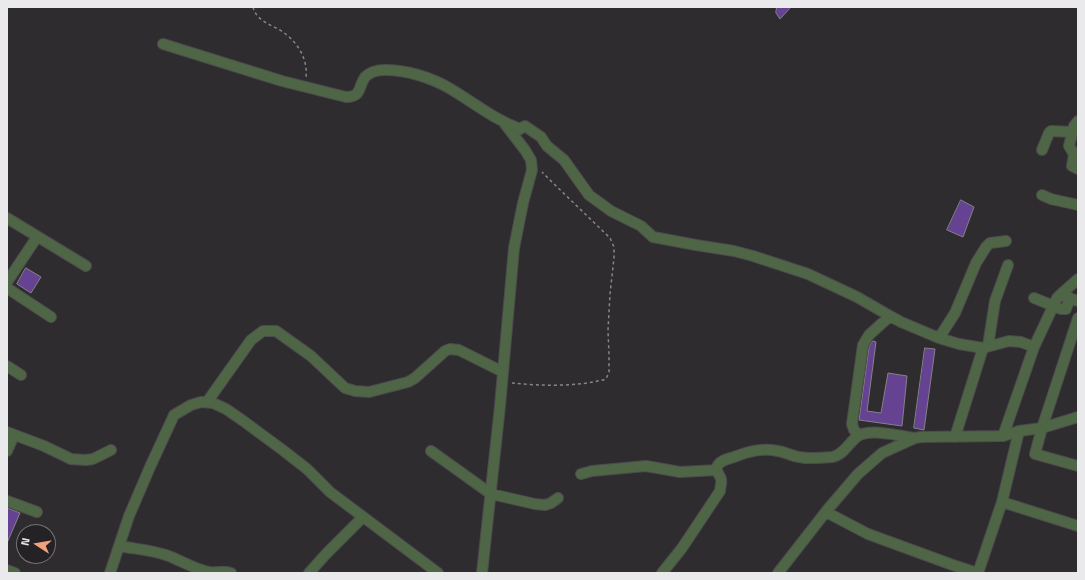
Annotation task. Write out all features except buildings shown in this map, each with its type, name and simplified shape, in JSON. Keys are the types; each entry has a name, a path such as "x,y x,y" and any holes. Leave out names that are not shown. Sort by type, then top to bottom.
{"street":[{"path":"163,44 304,87 346,97 353,97 357,94 365,77 378,70 404,71 428,78 449,88 504,123 520,129 525,126 541,137 547,146 564,160 589,195 611,211 641,226 653,237 752,256 808,274 857,297 890,316 939,338 959,344 986,347 1009,341 1021,342 1034,347"},
{"path":"1078,121 1075,123 1068,146 1074,154 1072,166 1078,169"},
{"path":"482,573 503,377 514,248 523,203 532,170 531,160 504,123"},
{"path":"1042,150 1051,131 1072,132"},
{"path":"1042,195 1051,199 1078,205"},
{"path":"7,218 86,266"},
{"path":"7,282 37,237"},
{"path":"939,338 955,313 976,263 986,246 990,243 1006,241"},
{"path":"955,437 986,347 995,301 1008,265"},
{"path":"1003,436 1034,347 1053,306 1060,295 1078,279"},
{"path":"7,288 51,317"},
{"path":"1034,298 1061,309 1066,309 1074,300 1060,295"},
{"path":"860,436 854,430 852,424 863,345 869,335 890,316"},
{"path":"1078,318 1035,454 1078,466"},
{"path":"207,402 251,340 263,331 276,331 311,356 346,388 355,391 369,392 408,382 415,378 445,351 450,349 459,350 503,377"},
{"path":"7,366 21,375"},
{"path":"110,573 129,516 174,415 191,405 207,402 226,409 253,428 307,469 330,492 438,573"},
{"path":"778,573 858,474 882,453 915,438 1003,436 1019,431 1042,428 1078,416"},
{"path":"826,512 868,534 978,573 1002,502 1019,431"},
{"path":"7,451 11,433 71,459 93,459 111,450"},
{"path":"662,573 682,548 720,491 721,479 717,470 718,465 725,460 751,451 765,449 779,451 798,457 834,456 841,452 857,437 863,434 873,433 915,438"},
{"path":"431,451 491,494 545,505 558,498"},
{"path":"582,474 592,470 646,466 680,472 717,470"},
{"path":"7,500 37,512"},
{"path":"1002,502 1078,526"},
{"path":"310,573 326,554 363,517"},
{"path":"120,546 149,550 167,555 181,562 209,572 231,573"},
{"path":"7,570 15,573"}],"path":[{"path":"253,7 255,14 260,19 283,32 294,41 303,54 307,70 304,87"},
{"path":"503,377 536,386 592,383 606,379 609,372 608,330 614,247 610,238 542,172"}]}
